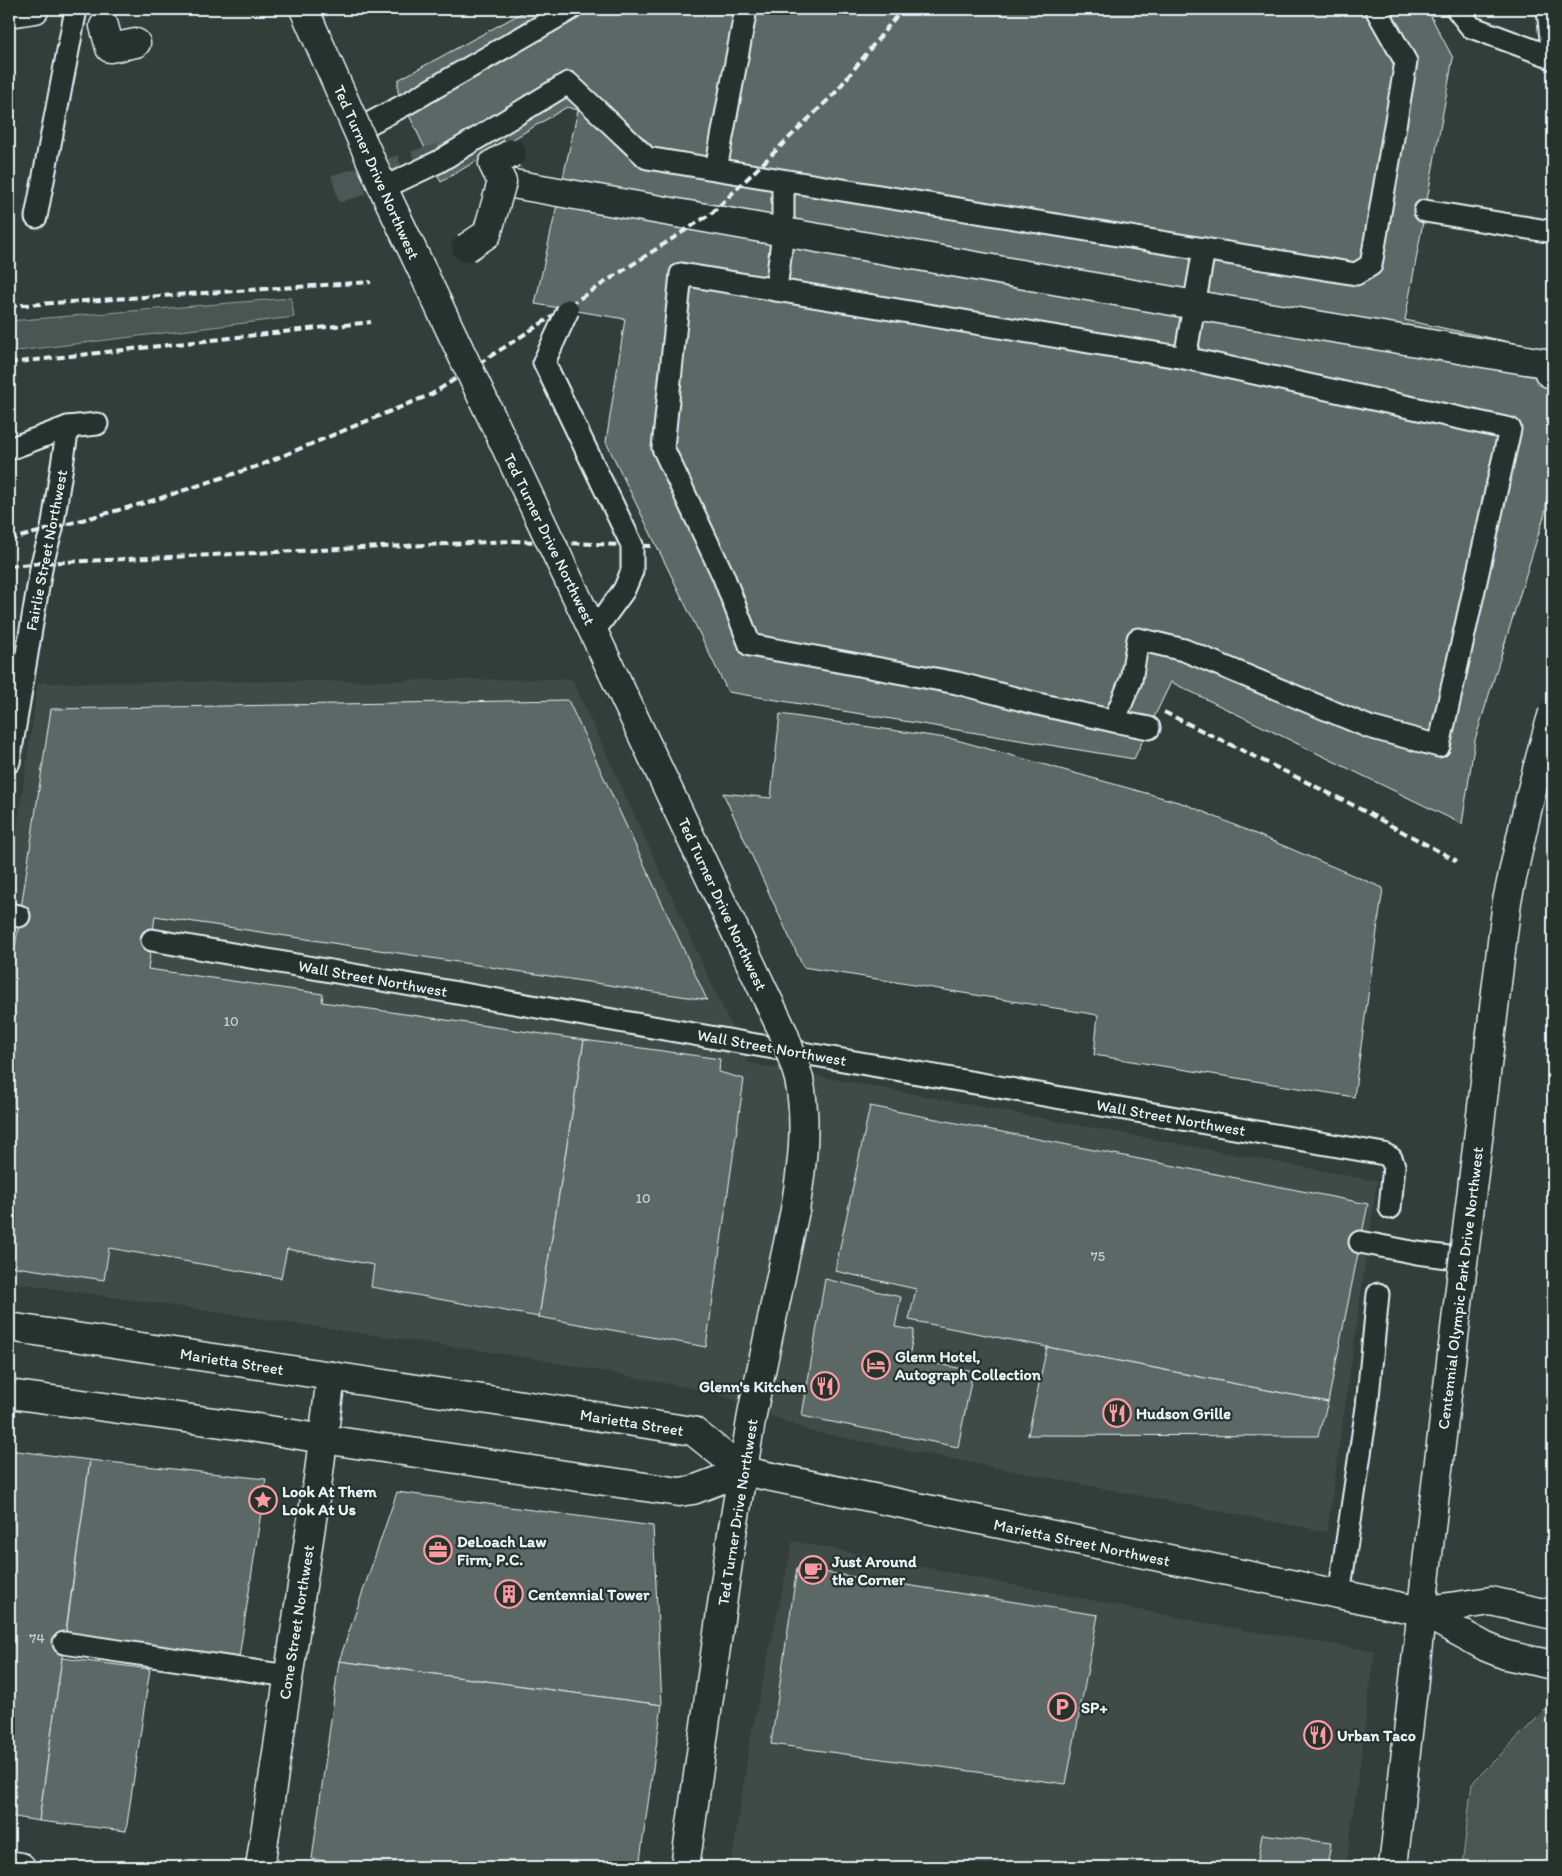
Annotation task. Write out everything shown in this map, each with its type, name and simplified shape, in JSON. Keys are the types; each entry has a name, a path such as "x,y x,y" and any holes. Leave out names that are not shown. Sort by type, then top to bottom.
{"street":[{"path":"9,13 35,9"},
{"name":"Ted Turner Drive Northwest","path":"304,9 383,188 784,1034 798,1078 804,1118 802,1168 753,1409 685,1867"},
{"path":"104,26 110,48 136,43"},
{"path":"466,248 487,234 502,182 492,164 512,153"},
{"path":"502,182 1195,305 1550,364 1549,373 1553,374"},
{"name":"Centennial Olympic Park Drive Northwest","path":"1393,1867 1421,1611 1507,900 1540,754 1553,712"},
{"name":"Marietta Street","path":"9,1327 693,1431 743,1470"},
{"name":"Cone Street Northwest","path":"260,1867 331,1376"},
{"path":"9,1394 251,1427 679,1492 693,1490 743,1470"},
{"name":"Marietta Street Northwest","path":"743,1470 1421,1611 1486,1647 1506,1655 1553,1665"},
{"name":"Marietta Street Northwest","path":"1421,1611 1491,1601 1553,1616"},
{"path":"9,1865 21,1867"}],"lane":[{"path":"36,217 76,9"},
{"path":"357,130 408,103 571,9"},
{"path":"716,170 746,9"},
{"path":"383,188 438,162 568,83 647,158 1356,274 1371,265 1406,62 1376,9"},
{"path":"1457,9 1471,27 1553,58 1548,9"},
{"path":"776,290 783,232 783,180"},
{"path":"1425,211 1553,232"},
{"path":"1185,358 1204,249"},
{"path":"1114,721 1131,680 1138,639 1184,650 1369,728 1440,746 1510,428 1185,358 681,274 664,448 723,575 750,645 957,683 1038,704 1114,721 1149,728"},
{"path":"568,310 544,362 632,545 632,571 624,590 594,631"},
{"path":"9,449 68,427 97,424"},
{"name":"Fairlie Street Northwest","path":"9,762 15,687 42,563 52,529 68,427"},
{"name":"Wall Street Northwest","path":"152,940 1384,1154 1392,1158 1394,1166 1390,1208"},
{"path":"1360,1242 1417,1253 1464,1259"},
{"path":"1339,1595 1367,1407 1378,1294"},
{"path":"64,1643 288,1676"}],"shaded area":[{"path":"291,298 294,317 9,352 9,321"},
{"path":"572,679 748,1063 1377,1181 1327,1532 809,1431 713,1392 531,1358 9,1282 9,885 38,683"},
{"name":"SP+","path":"793,1541 1226,1627 1375,1651 1346,1867 731,1867 750,1740"},
{"path":"1545,1710 1553,1712 1553,1867 1462,1867 1472,1783"}],"building":[{"path":"529,9 1427,9 1453,58 1405,320 1553,351 1553,453 1545,513 1475,740 1462,824 1171,682 1134,759 728,692 606,442 625,319 535,304 578,110 567,107 441,182 398,92 398,80"},
{"path":"568,700 707,1000 155,916 148,969 323,994 322,1002 584,1040 539,1317 371,1287 374,1265 287,1249 281,1278 109,1248 104,1280 9,1266 9,988 51,709"},
{"path":"780,714 953,739 1185,804 1383,888 1354,1097 1094,1055 1098,1015 803,967 723,793 771,798"},
{"path":"584,1040 720,1059 719,1072 744,1079 706,1347 539,1317"},
{"path":"870,1106 1368,1204 1328,1402 909,1320 916,1289 835,1271"},
{"name":"Glenn Hotel, Autograph Collection","path":"825,1279 901,1297 895,1327 914,1330 909,1358 973,1371 958,1447 802,1416"},
{"path":"1047,1347 1328,1402 1318,1436 1028,1435"},
{"path":"9,1450 90,1460 39,1821 9,1816"},
{"path":"90,1460 266,1479 239,1658 66,1633"},
{"name":"Centennial Tower","path":"397,1492 653,1526 662,1705 339,1661"},
{"path":"797,1568 1098,1615 1066,1784 771,1744"},
{"path":"62,1658 150,1669 126,1831 39,1821"},
{"path":"339,1661 662,1705 639,1867 371,1867 312,1859"},
{"path":"1262,1834 1331,1843 1327,1867 1257,1867"}],"tunnel":[{"path":"335,189 494,141 511,171 520,165"}],"railway":[{"path":"9,540 148,502 258,466 432,394 712,213 835,93 902,9"},
{"path":"9,306 371,282"},
{"path":"9,363 371,322"},
{"path":"9,566 511,541 651,546"},
{"path":"1164,712 1349,803 1457,861"}],"place":[{"name":"Glenn Hotel, Autograph Collection","path":"876,1365"},
{"name":"Glenn's Kitchen","path":"825,1386"},
{"name":"Hudson Grille","path":"1117,1413"},
{"name":"Look At Them Look At Us","path":"263,1500"},
{"name":"DeLoach Law Firm, P.C.","path":"438,1550"},
{"name":"Just Around the Corner","path":"813,1570"},
{"name":"Centennial Tower","path":"509,1594"},
{"name":"SP+","path":"1062,1707"},
{"name":"Urban Taco","path":"1318,1735"}]}
